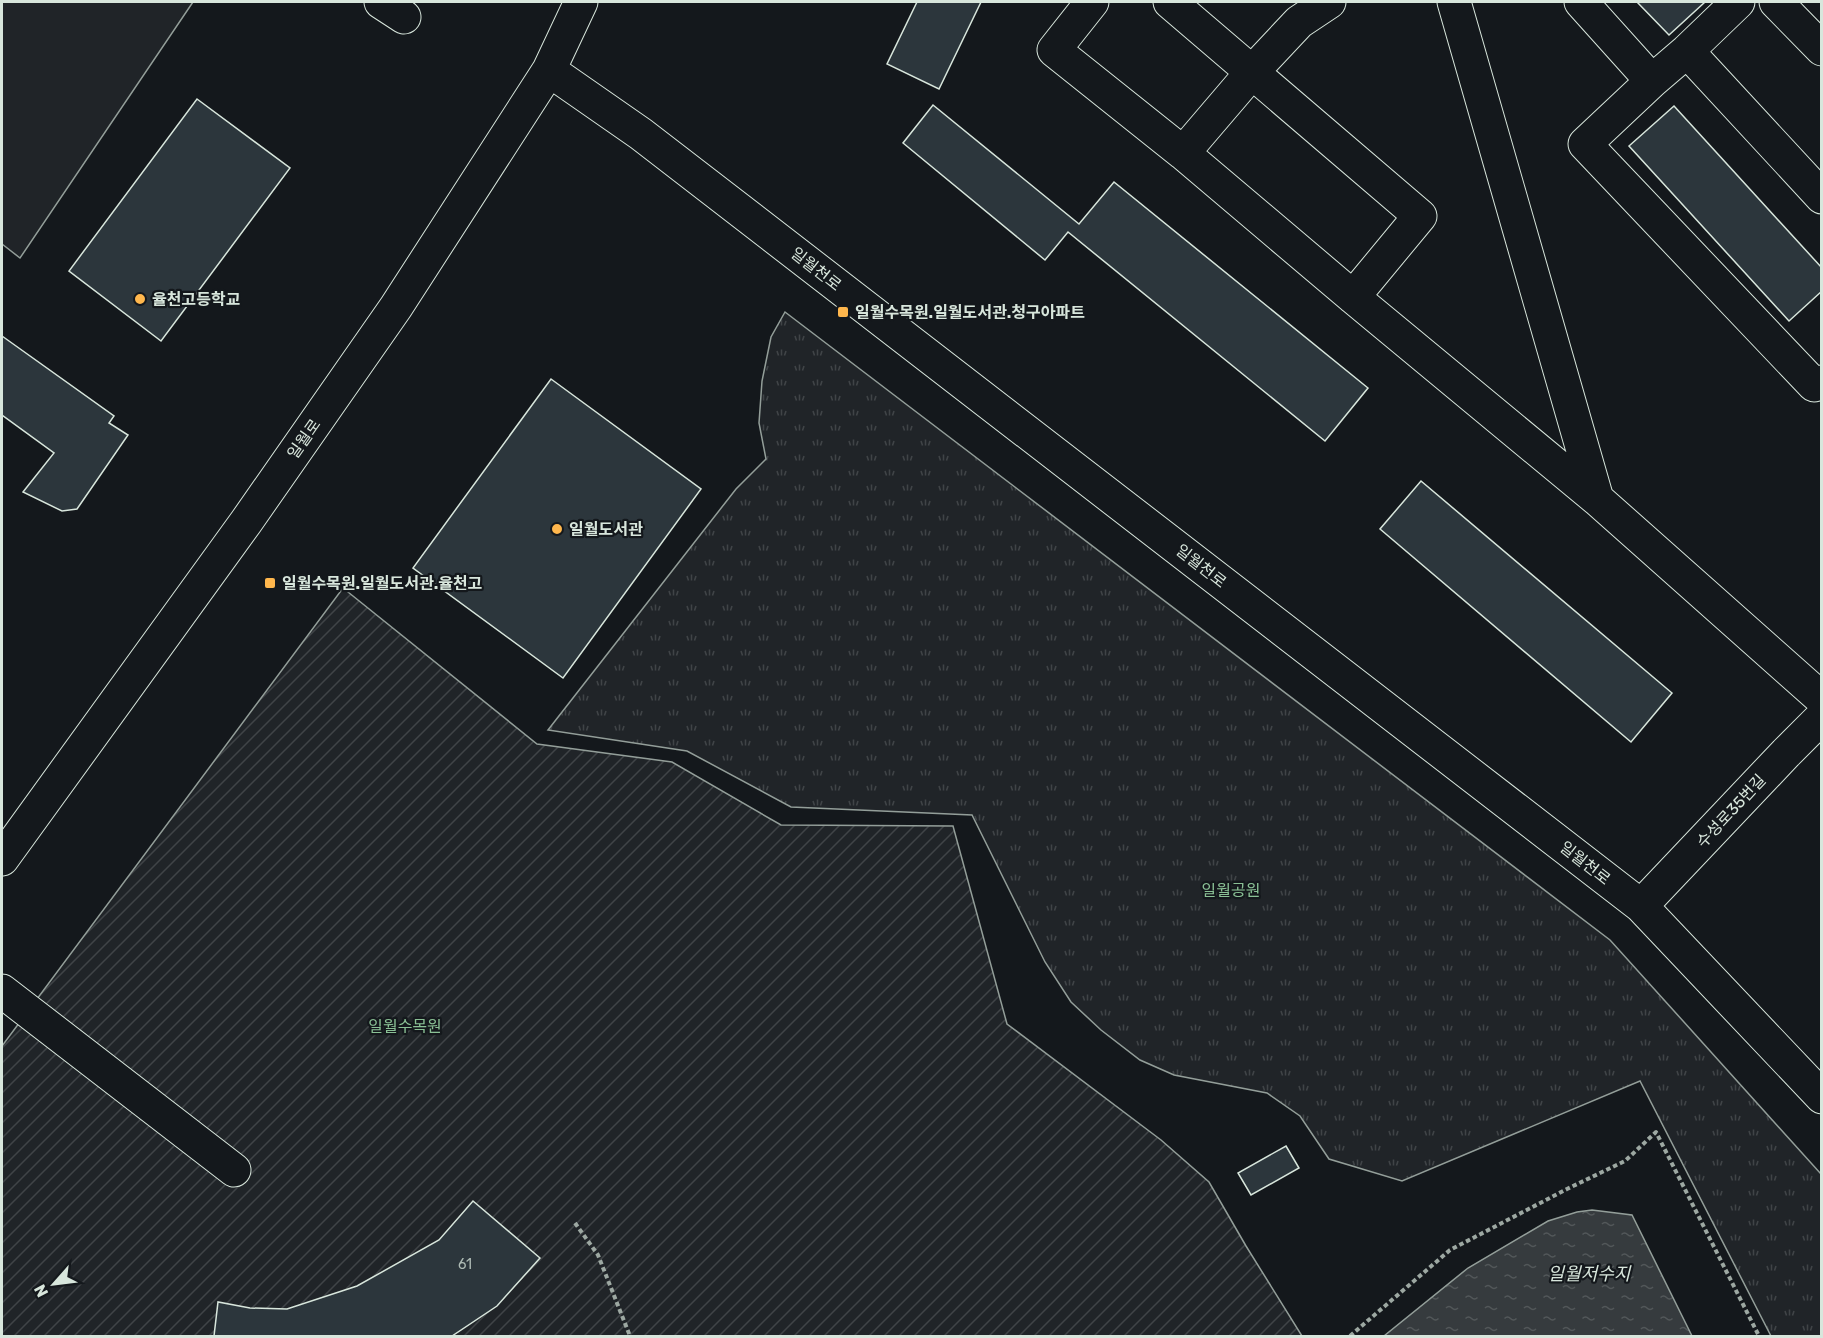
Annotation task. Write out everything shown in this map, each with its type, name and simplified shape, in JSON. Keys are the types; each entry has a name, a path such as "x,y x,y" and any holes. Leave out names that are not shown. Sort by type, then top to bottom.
{"street":[{"name":"일월로","path":"2,859 246,522 396,307 549,70 581,2"},
{"path":"1092,2 1054,50 1183,153 1596,499 1821,699"},
{"path":"1170,2 1420,216 1353,297"},
{"path":"1183,153 1253,71 1299,22 1329,2"},
{"path":"1454,2 1596,499"},
{"path":"1581,2 1652,81"},
{"path":"1738,2 1586,144 1814,385 1821,382"},
{"path":"1776,2 1821,49"},
{"path":"1687,51 1821,197"},
{"name":"일월천로","path":"549,70 641,134 1641,906 1821,1097"},
{"name":"수성로35번길","path":"1641,906 1821,717"},
{"path":"2,991 234,1170"}],"path":[{"path":"1350,1336 1450,1250 1625,1161 1656,1132 1759,1336"},
{"path":"575,1223 598,1255 630,1336"}],"green space":[{"path":"2,2 193,2 20,258 2,244"},
{"name":"일월공원","path":"785,312 1610,940 1821,1174 1821,1336 1771,1336 1640,1081 1402,1181 1329,1159 1300,1116 1267,1093 1174,1075 1140,1060 1101,1030 1071,1002 1045,962 972,815 791,807 687,751 548,730 736,489 766,459 759,423 762,381 771,337"},
{"name":"일월수목원","path":"343,588 537,744 672,762 781,825 953,826 1007,1024 1161,1140 1209,1182 1302,1336 2,1336 2,1046"}],"water":[{"name":"일월저수지","path":"1592,1210 1632,1215 1692,1336 1384,1336 1468,1268 1548,1221"}],"building":[{"path":"917,2 981,2 939,89 887,64"},
{"path":"1637,2 1705,2 1669,35"},
{"path":"197,99 290,168 161,341 69,271"},
{"path":"933,105 1079,224 1114,182 1368,388 1325,441 1068,232 1045,260 903,143"},
{"path":"1674,106 1822,268 1822,291 1789,321 1629,146"},
{"path":"2,336 114,416 109,423 128,435 77,509 62,511 23,492 54,453 2,415"},
{"name":"일월도서관","path":"551,379 701,489 563,678 413,568"},
{"path":"1421,481 1672,693 1631,742 1380,529"},
{"path":"1286,1146 1299,1168 1251,1195 1238,1173"},
{"path":"473,1201 540,1258 497,1306 452,1336 214,1336 218,1302 250,1308 287,1309 357,1286 439,1240"}],"place":[{"name":"율천고등학교","path":"140,299"},
{"name":"일월수목원.일월도서관.청구아파트","path":"843,312"},
{"name":"일월도서관","path":"557,529"},
{"name":"일월수목원.일월도서관.율천고","path":"270,583"}]}
